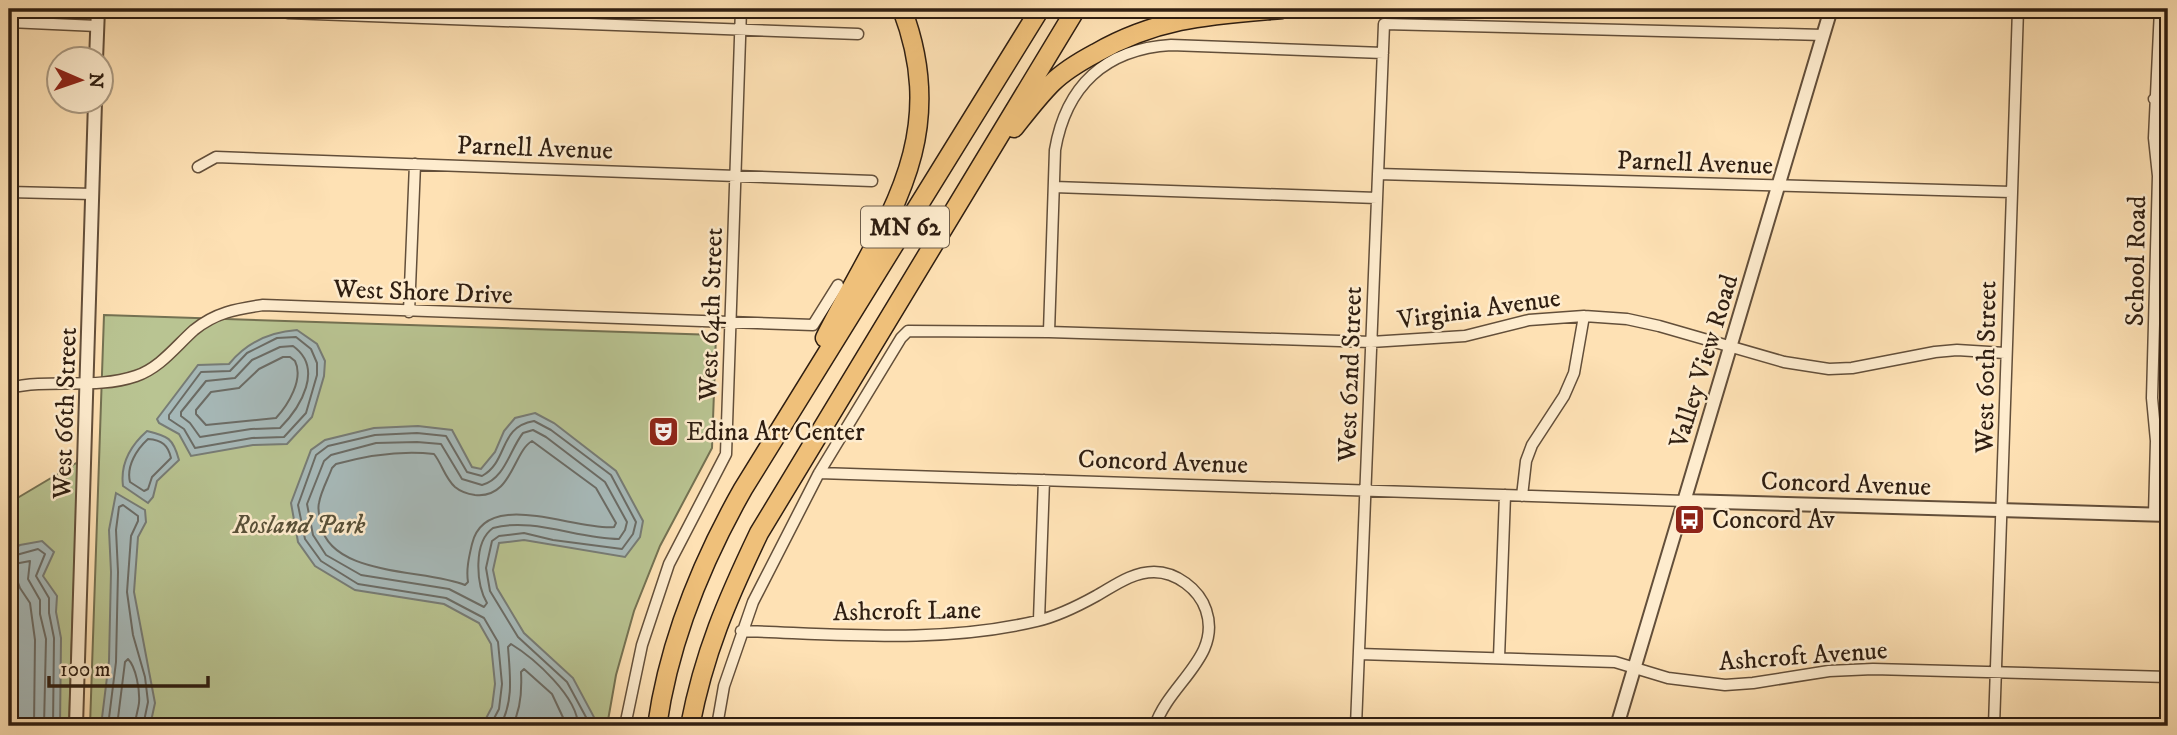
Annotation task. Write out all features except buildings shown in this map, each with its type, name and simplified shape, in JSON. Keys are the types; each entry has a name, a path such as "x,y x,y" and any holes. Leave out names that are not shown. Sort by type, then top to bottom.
{"highway":[{"path":"771,446 895,205 909,169 920,121 920,82 913,38 902,9"},
{"name":"MN 62","path":"657,726 668,666 698,577 719,532 1040,9"},
{"name":"MN 62","path":"690,726 713,637 759,534 1076,9"},
{"path":"988,156 1054,81 1114,43 1144,30 1179,20 1282,9"}],"street":[{"path":"96,46 98,9"},
{"name":"West 64th Street","path":"625,726 642,645 669,564 726,454 741,9"},
{"name":"Valley View Road","path":"1617,726 1831,9"},
{"name":"West 60th Street","path":"1994,726 2018,9"},
{"name":"School Road","path":"2154,515 2156,440 2152,398 2158,176 2154,99 2160,9"},
{"path":"288,13 423,13 858,34"},
{"path":"9,22 97,26"},
{"name":"West 62nd Street","path":"1356,726 1384,24 1823,35"},
{"path":"1049,332 1055,150 1066,108 1092,75 1109,61 1139,49 1171,45 1383,54"},
{"path":"2154,99 2168,99"},
{"name":"West 66th Street","path":"76,726 96,116"},
{"name":"Parnell Avenue","path":"198,167 216,157 872,181"},
{"path":"409,312 415,164"},
{"name":"Parnell Avenue","path":"1378,174 2011,192"},
{"path":"1054,187 1377,198"},
{"path":"9,192 93,194"},
{"name":"West Shore Drive","path":"9,388 28,383 107,383 138,376 165,358 196,328 227,310 264,305 813,325 838,285"},
{"path":"1522,496 1526,461 1532,445 1564,396 1574,373 1584,316"},
{"name":"Virginia Avenue","path":"819,473 901,338 908,331 1049,332 1371,342 1465,336 1529,320 1584,316 1627,319 1784,362 1829,369 1852,368 1957,350 2006,353"},
{"path":"717,726 724,686 741,631 819,473"},
{"name":"Concord Avenue","path":"819,473 2003,512 2168,515"},
{"path":"1039,620 1044,480"},
{"path":"1499,657 1505,495"},
{"name":"Ashcroft Lane","path":"741,631 939,635 983,631 1039,620 1072,608 1140,573 1164,574 1187,583 1199,594 1210,625 1208,642 1202,657 1165,703 1155,726"},
{"name":"Ashcroft Avenue","path":"1359,654 1615,662 1677,679 1725,685 1829,671 1873,669 2168,677"}],"green space":[{"name":"Rosland Park","path":"104,315 716,335 712,448 660,546 634,611 616,675 607,726 90,726"},
{"path":"78,462 69,726 9,726 9,503"}],"water":[{"path":"297,330 317,344 325,361 324,376 312,417 287,444 253,445 191,456 179,434 159,423 157,419 198,365 229,364 243,350 259,340 277,333"},
{"path":"535,413 554,423 616,471 643,521 640,537 625,557 524,540 499,543 493,570 497,588 524,633 573,678 595,719 593,726 482,726 492,707 495,684 491,644 479,623 444,604 355,590 315,566 298,542 291,503 311,450 325,440 374,428 418,426 452,430 472,467 481,469 495,452 504,431 515,418"},
{"path":"147,431 169,439 179,460 157,481 153,497 148,503 123,486 122,478 128,456"},
{"path":"116,493 145,510 146,522 138,537 134,592 155,703 150,726 101,726 109,661 109,530"},
{"path":"42,541 54,552 43,576 57,596 56,612 61,638 60,726 9,726 9,551 20,545"}],"place":[{"name":"Edina Art Center","path":"663,431"},
{"name":"Concord Av","path":"1689,519"}]}
